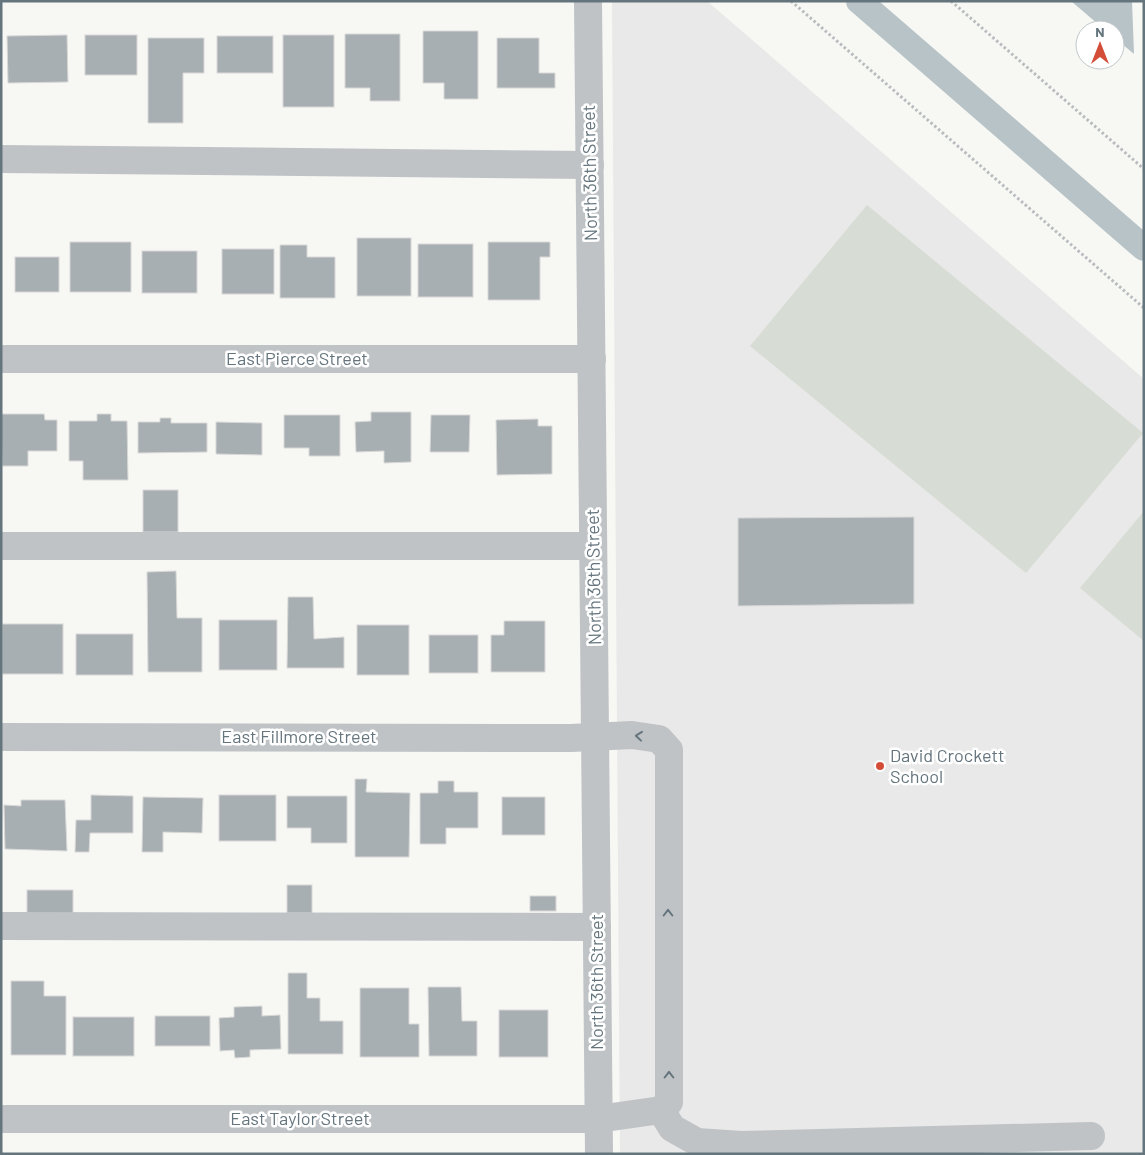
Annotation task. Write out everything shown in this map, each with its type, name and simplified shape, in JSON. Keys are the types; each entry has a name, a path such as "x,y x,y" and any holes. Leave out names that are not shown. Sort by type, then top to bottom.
{"street":[{"name":"North 36th Street","path":"588,1 599,1154"},
{"path":"1,159 590,165"},
{"name":"East Pierce Street","path":"1,359 592,359"},
{"path":"1,546 594,546"},
{"name":"East Fillmore Street","path":"1,737 596,737 632,735 660,739 669,750 669,1102 661,1110"},
{"path":"1,926 597,927"},
{"path":"661,1110 672,1128 697,1142 741,1145 1091,1136"},
{"name":"East Taylor Street","path":"1,1119 598,1119 661,1110"}],"path":[{"path":"791,1 1144,308"},
{"path":"951,1 1144,169"}],"shaded area":[{"name":"David Crockett School","path":"612,1 707,1 1144,379 1144,1154 620,1154"},
{"path":"1071,1 1132,1 1134,54 1125,46 1125,20 1093,20"},
{"path":"867,205 1143,433 1026,573 750,346"},
{"path":"1144,511 1144,641 1080,588"}],"building":[{"path":"423,31 478,31 478,99 444,99 444,83 423,83"},
{"path":"345,34 400,34 400,101 370,101 370,88 345,88"},
{"path":"67,35 68,82 8,83 7,36"},
{"path":"85,35 137,35 137,75 85,75"},
{"path":"283,35 334,35 334,107 283,107"},
{"path":"217,36 273,36 273,73 217,73"},
{"path":"148,38 204,38 204,73 183,73 183,123 148,123"},
{"path":"497,38 539,38 539,73 555,73 555,88 497,88"},
{"path":"357,238 411,238 411,296 357,296"},
{"path":"70,242 131,242 131,292 70,292"},
{"path":"488,242 550,242 550,257 540,257 540,300 488,300"},
{"path":"418,244 473,244 473,297 418,297"},
{"path":"280,245 307,245 307,257 335,257 335,298 280,298"},
{"path":"222,249 274,249 274,294 222,294"},
{"path":"142,251 197,251 197,293 142,293"},
{"path":"15,257 59,257 59,292 15,292"},
{"path":"371,412 411,412 411,462 384,463 384,451 356,452 355,422 371,421"},
{"path":"1,414 44,414 45,420 57,420 57,451 28,451 28,466 2,466"},
{"path":"97,414 111,414 111,421 127,421 128,480 83,480 83,461 69,461 69,421 97,421"},
{"path":"284,415 340,415 340,456 309,456 309,448 284,448"},
{"path":"431,415 470,415 469,452 430,452"},
{"path":"160,418 171,418 171,423 207,423 207,452 138,453 138,422 160,422"},
{"path":"538,419 538,426 552,426 552,474 497,475 496,420"},
{"path":"216,422 262,423 262,455 216,454"},
{"path":"143,490 178,490 178,532 143,532"},
{"path":"914,517 914,604 738,606 738,518"},
{"path":"176,571 177,618 202,618 202,672 148,672 147,572"},
{"path":"288,597 313,597 314,639 344,637 344,668 287,668"},
{"path":"219,620 277,620 277,670 219,670"},
{"path":"504,621 545,621 545,672 491,672 491,635 504,635"},
{"path":"2,624 63,624 63,674 2,674"},
{"path":"357,625 409,625 409,675 357,675"},
{"path":"76,634 133,634 133,675 76,675"},
{"path":"429,635 478,635 478,673 429,673"},
{"path":"355,779 367,779 366,792 410,793 409,857 355,857"},
{"path":"438,781 454,781 454,792 478,792 478,828 446,828 446,844 420,844 420,793 438,793"},
{"path":"91,795 133,796 133,833 90,833 89,852 75,852 76,820 91,820"},
{"path":"219,795 276,795 276,841 219,841"},
{"path":"287,796 347,796 347,843 311,843 311,828 287,828"},
{"path":"143,797 203,798 202,833 163,832 163,852 142,852"},
{"path":"502,797 545,797 545,835 502,835"},
{"path":"21,800 65,800 67,851 5,849 4,805 21,806"},
{"path":"287,885 312,885 312,913 287,913"},
{"path":"27,890 73,890 73,915 27,915"},
{"path":"530,896 556,896 556,911 530,911"},
{"path":"288,973 307,973 307,998 320,998 320,1021 343,1021 343,1054 288,1054"},
{"path":"11,981 44,981 44,996 66,996 66,1055 11,1055"},
{"path":"428,987 461,987 462,1021 477,1021 477,1056 429,1056"},
{"path":"360,988 409,988 409,1024 419,1024 419,1057 360,1057"},
{"path":"262,1006 262,1016 280,1015 281,1049 250,1050 250,1057 235,1058 234,1050 220,1051 219,1018 234,1017 234,1007"},
{"path":"499,1010 548,1010 548,1057 499,1057"},
{"path":"155,1016 210,1016 210,1046 155,1046"},
{"path":"73,1017 134,1017 134,1056 73,1056"}],"waterway":[{"path":"859,1 1144,248"}],"place":[{"name":"David Crockett School","path":"880,766"}]}
